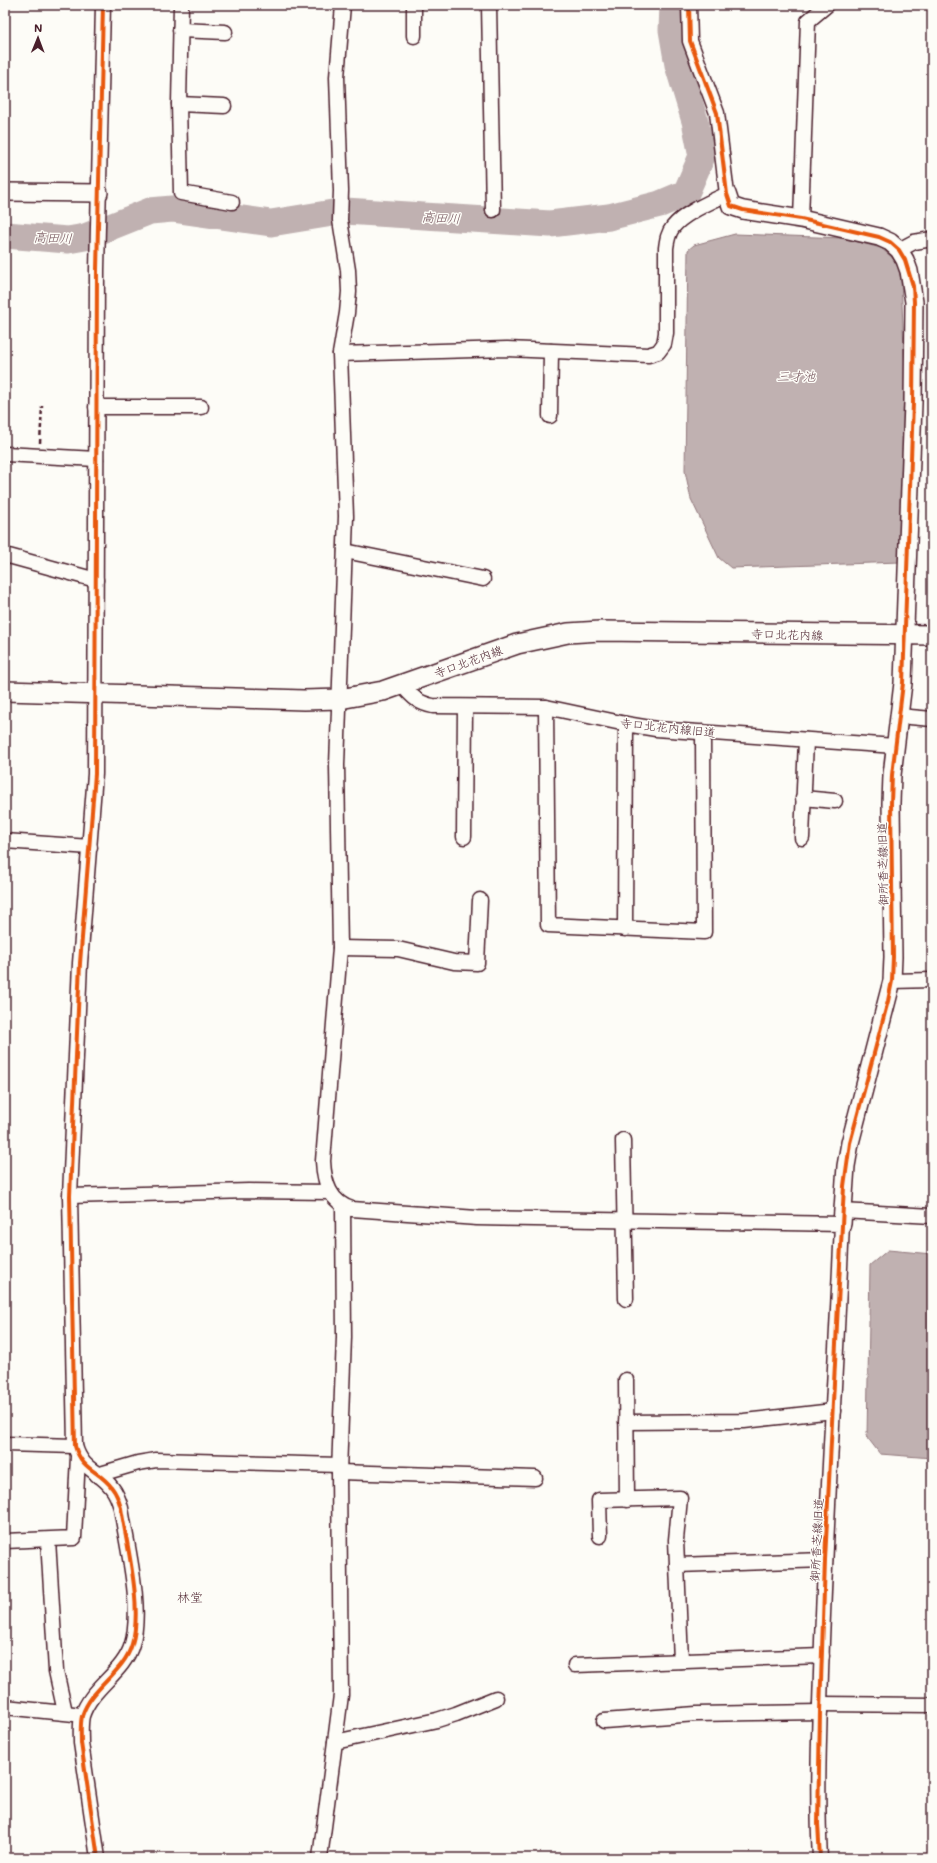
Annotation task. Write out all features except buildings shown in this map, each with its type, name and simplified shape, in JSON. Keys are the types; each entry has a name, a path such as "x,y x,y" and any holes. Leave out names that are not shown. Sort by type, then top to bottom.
{"main road":[{"name":"寺口北花内線","path":"5,691 304,700 340,699 370,694 402,685 517,644 568,633 600,631 932,635"}],"street":[{"path":"5,1541 74,1538 76,1451 70,1196 80,963 95,774 96,407 103,5"},
{"path":"181,5 179,104 181,193 232,202"},
{"path":"343,5 337,77 341,191 340,220 348,270 349,292 340,354 346,481 345,551 337,765 340,948 323,1161 325,1178 330,1192 343,1206 352,1209 439,1216 624,1221 932,1216"},
{"path":"414,5 414,36"},
{"path":"489,5 494,210"},
{"path":"689,5 690,41 717,113 727,194 731,206 743,210 801,219 879,237 890,242 899,250 914,242 932,239"},
{"path":"801,219 808,21 827,5"},
{"path":"180,30 225,32"},
{"path":"179,104 224,106"},
{"path":"5,192 99,193"},
{"path":"340,354 507,349 648,355 658,352 664,344 666,333 666,248 668,236 672,228 681,219 727,194"},
{"name":"御所香芝線旧道","path":"820,1858 818,1824 825,1560 834,1411 842,1218 846,1166 850,1143 892,981 894,957 891,803 895,746 903,683 913,403 914,302 909,271 899,250"},
{"path":"550,416 551,351"},
{"path":"96,407 201,407"},
{"path":"5,454 96,459"},
{"path":"345,551 483,579"},
{"path":"5,555 96,580"},
{"name":"寺口北花内線旧道","path":"402,685 414,699 422,704 432,706 546,707 626,724 656,728 895,746"},
{"path":"464,837 465,707"},
{"path":"546,707 548,926 704,932 703,732"},
{"path":"899,716 932,719"},
{"path":"624,929 626,724"},
{"path":"802,838 806,740"},
{"path":"803,798 835,801"},
{"path":"5,841 90,847"},
{"path":"340,948 398,949 454,962 476,963 480,900"},
{"path":"892,981 932,980"},
{"path":"623,1140 626,1299"},
{"path":"70,1196 249,1191 330,1192"},
{"path":"320,1858 336,1742 342,1672 339,1469 344,1345 343,1206"},
{"path":"626,1380 627,1500"},
{"path":"626,1422 744,1421 834,1411"},
{"path":"5,1444 76,1451"},
{"path":"76,1451 84,1465 112,1487 121,1508 136,1603 136,1623 132,1644 126,1659 98,1690 82,1715 81,1743 98,1858"},
{"path":"96,1475 138,1463 156,1460 535,1478"},
{"path":"600,1536 599,1500 680,1498 676,1540 681,1661"},
{"path":"48,1540 56,1671 65,1712"},
{"path":"677,1565 825,1560"},
{"path":"575,1665 822,1656"},
{"path":"336,1742 437,1720 496,1698"},
{"path":"604,1721 696,1714 820,1708 932,1705"},
{"path":"5,1707 65,1712 82,1715"}],"path":[{"path":"39,456 42,406"}],"water":[{"name":"三才池","path":"735,234 842,238 881,248 894,259 899,269 901,280 905,373 900,562 731,568 719,558 691,499 685,471 688,250 694,245"},
{"path":"888,1250 932,1254 932,1458 880,1454 867,1437 870,1265"}],"waterway":[{"name":"高田川","path":"5,235 68,240 85,237 150,211 172,209 271,223 345,211 550,224 609,217 660,204 686,193 702,156 695,121 678,65 672,30 673,5"}],"cycle path":[{"path":"98,1858 81,1743 81,1719 86,1706 92,1697 115,1672 128,1654 135,1629 136,1613 133,1577 119,1500 114,1490 107,1482 86,1466 78,1454 75,1446 70,1196 80,963 95,774 97,270 103,5"},
{"path":"689,5 690,41 717,113 727,194 731,206 743,210 801,219 879,237 890,242 899,250 905,260 913,286 913,403 903,683 892,775 891,803 892,981 850,1143 844,1186 825,1560 818,1824 820,1858"}],"district":[{"name":"林堂","path":"190,1596"}]}
